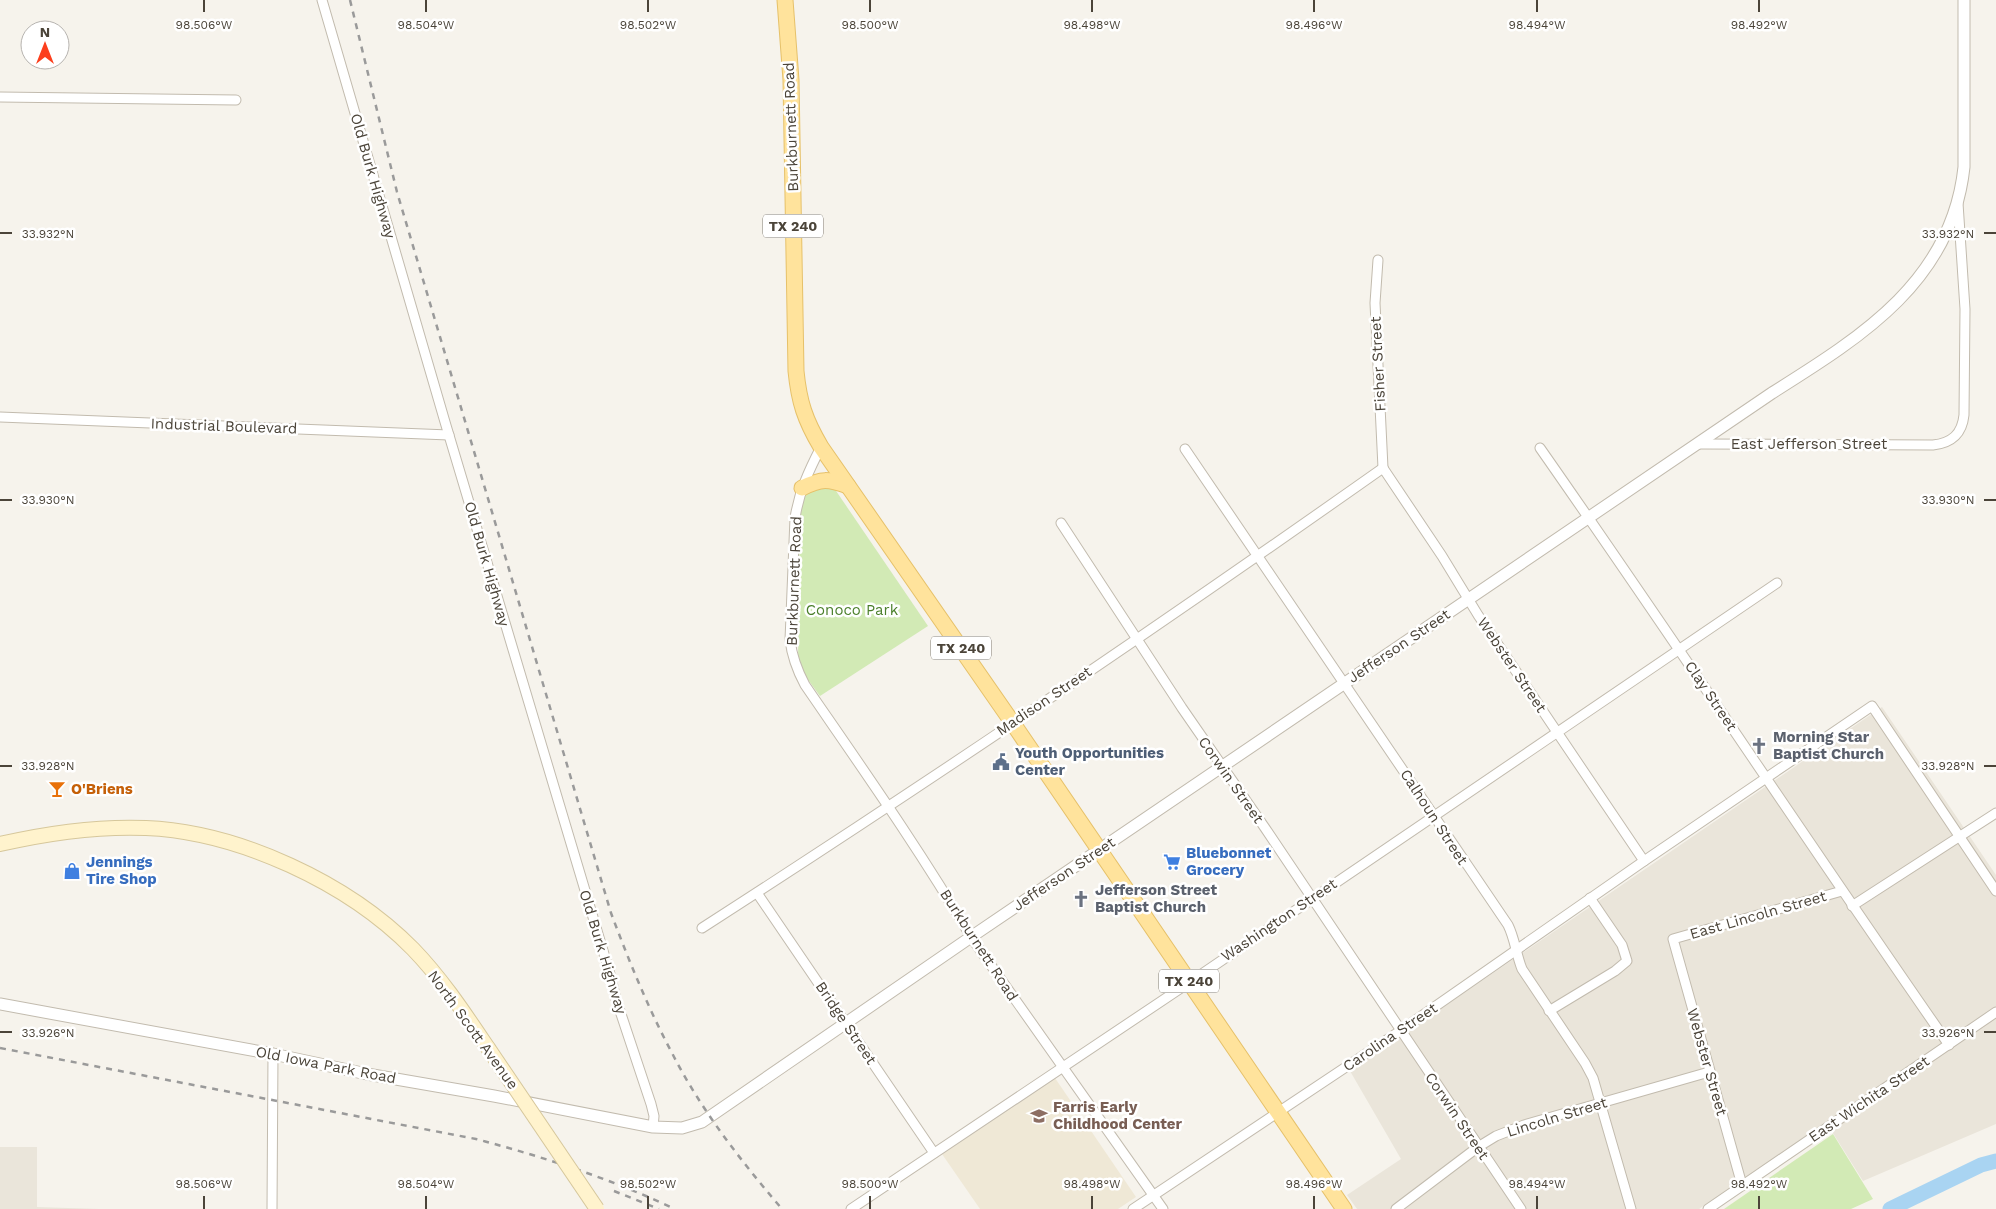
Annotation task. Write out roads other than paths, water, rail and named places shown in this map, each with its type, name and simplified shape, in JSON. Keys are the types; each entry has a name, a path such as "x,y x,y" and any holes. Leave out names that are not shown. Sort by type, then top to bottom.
{"main road":[{"name":"Burkburnett Road","path":"785,0 791,80 796,371 801,405 808,425 821,447"},
{"name":"TX 240","path":"821,447 1100,850 1344,1209"},
{"path":"802,488 817,480 832,481 848,486"},
{"name":"North Scott Avenue","path":"0,844 63,832 105,828 147,828 203,835 242,847 285,864 333,888 358,904 412,948 448,991 597,1209"}],"street":[{"name":"Old Burk Highway","path":"322,0 616,999 651,1104 654,1116 653,1128"},
{"path":"1469,598 1821,362 1858,336 1910,290 1924,272 1948,232 1962,191 1964,167 1964,0"},
{"path":"0,97 236,100"},
{"name":"East Jefferson Street","path":"1697,444 1933,445 1946,443 1956,437 1962,428 1964,415 1966,337 1958,200"},
{"name":"Fisher Street","path":"1378,260 1375,303 1383,468"},
{"name":"Industrial Boulevard","path":"0,417 449,435"},
{"name":"Burkburnett Road","path":"821,447 802,488 795,518 790,640 792,658 805,686 945,892 971,937 1163,1209"},
{"name":"Clay Street","path":"1540,448 1679,648 1852,906 1949,1045"},
{"name":"Calhoun Street","path":"1185,449 1434,814 1508,926 1522,969 1593,1078 1631,1209"},
{"name":"Madison Street","path":"702,928 888,806 1258,556 1383,468"},
{"name":"Webster Street","path":"1383,468 1469,598 1478,615 1644,861"},
{"name":"Corwin Street","path":"1061,523 1135,639 1521,1209"},
{"name":"Washington Street","path":"851,1209 1061,1066 1190,982 1777,582"},
{"name":"Jefferson Street","path":"653,1128 682,1128 702,1122 1469,598"},
{"name":"Carolina Street","path":"1133,1209 1400,1030 1872,706 1958,837"},
{"path":"1852,906 1996,813"},
{"path":"1958,837 1996,891"},
{"name":"East Lincoln Street","path":"1673,939 1842,891"},
{"name":"Bridge Street","path":"757,892 934,1153"},
{"path":"1549,1012 1615,971 1626,961 1622,945 1590,898"},
{"name":"Webster Street","path":"1673,939 1742,1185"},
{"name":"Old Iowa Park Road","path":"0,1004 274,1054 367,1074 494,1096 653,1128"},
{"name":"East Wichita Street","path":"1708,1209 1996,1012"},
{"path":"272,1209 274,1054"},
{"name":"Lincoln Street","path":"1396,1209 1478,1147 1496,1136 1517,1127 1709,1072"}],"waterway":[{"path":"1890,1209 1981,1165 1996,1161"}],"railway":[{"path":"350,0 397,192 611,913 647,1002 683,1074 722,1134 782,1209"},
{"path":"0,1048 476,1139 527,1153 577,1170 675,1209"},
{"path":"614,1191 659,1209"}],"place":[{"name":"Morning Star Baptist Church","path":"1759,746"},
{"name":"Youth Opportunities Center","path":"1001,762"},
{"name":"O'Briens","path":"57,789"},
{"name":"Bluebonnet Grocery","path":"1172,862"},
{"name":"Jennings Tire Shop","path":"72,871"},
{"name":"Jefferson Street Baptist Church","path":"1081,899"},
{"name":"Farris Early Childhood Center","path":"1039,1116"}],"park label":[{"name":"Conoco Park","path":"852,610"}]}
